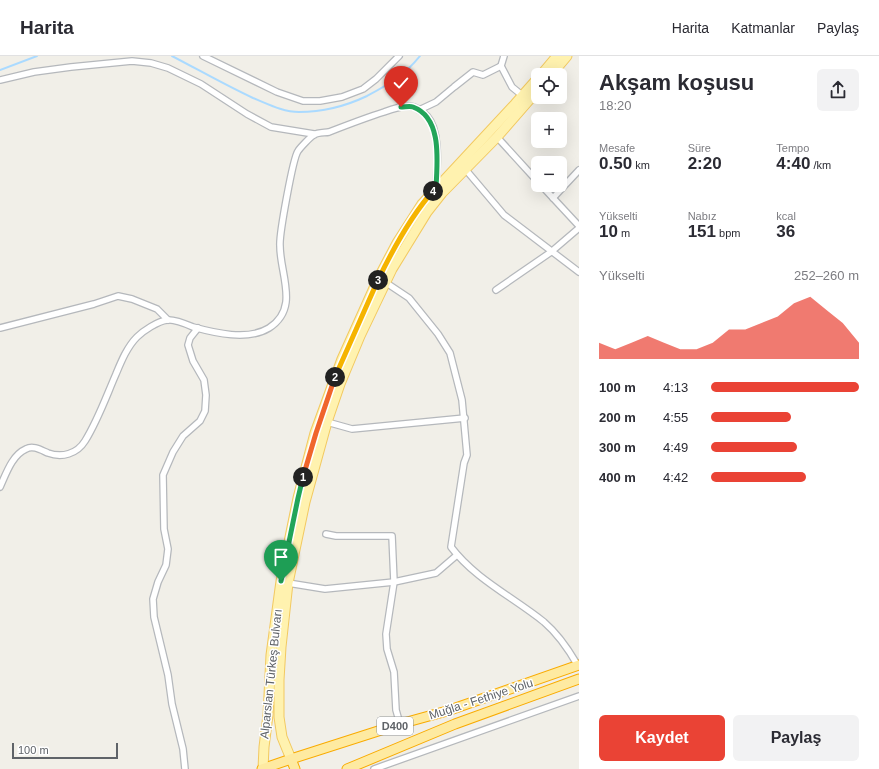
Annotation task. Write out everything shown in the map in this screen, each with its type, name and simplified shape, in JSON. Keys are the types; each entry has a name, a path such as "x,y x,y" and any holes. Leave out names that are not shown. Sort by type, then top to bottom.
{"highway":[{"name":"Muğla - Fethiye Yolu","path":"291,759 400,724 447,711 578,665"},
{"name":"Muğla - Fethiye Yolu","path":"347,769 455,724 579,679"},
{"name":"D400","path":"263,769 291,759"},
{"path":"291,759 295,769"}],"main road":[{"path":"547,68 557,56"},
{"path":"557,68 567,56"},
{"name":"Alparslan Türkeş Bulvarı","path":"263,769 268,715 271,655 281,581 298,498 316,433 342,359 378,279 397,243 422,204 531,86"},
{"name":"Alparslan Türkeş Bulvarı","path":"291,759 282,737 279,717 281,647 288,583 305,502 327,422 340,384 385,282 427,212 442,193 497,137 531,98"}],"street":[{"path":"203,56 277,92 303,101 320,101 342,97 363,89 376,79 397,57"},
{"path":"504,56 501,66 512,87 523,96"},
{"path":"0,80 34,72 71,67 132,61 151,63 168,68 201,84 247,114 271,127 314,134 327,132 401,107 413,106 428,118 434,131 437,149 436,188"},
{"path":"419,110 436,102 473,72 483,75 501,66"},
{"path":"0,328 80,308 118,296 132,299 157,309 168,320 198,328 231,334 251,335 268,328 284,314 287,296 280,259 280,244 283,219 296,153 314,134"},
{"path":"497,137 531,174"},
{"path":"466,170 504,215 579,272"},
{"path":"553,198 579,170"},
{"path":"496,290 551,252 579,227 547,192"},
{"path":"385,282 408,298 438,334 450,353 462,400 465,418 467,454 464,463 451,547 456,555 468,567 545,623 566,646 578,665"},
{"path":"0,487 10,466 19,454 27,448 40,448 48,453 62,455 75,452 83,444 95,425 124,356 136,338 151,327 168,320"},
{"path":"185,769 183,749 172,704 168,675 154,617 153,599 166,564 168,548 164,529 163,475 173,452 183,436 200,421 205,412 206,395 204,380 193,361 188,345 190,338 198,328"},
{"path":"327,422 352,429 465,418"},
{"path":"326,534 336,536 392,536 394,582 386,634 387,649 394,672 396,710 400,724"},
{"path":"288,583 325,589 394,582 436,573 456,555"},
{"path":"374,769 579,696"}],"waterway":[{"path":"0,70 37,56"},
{"path":"172,56 253,98 293,112 317,111 334,108 367,96 396,79 420,56"}],"route":[{"path":"281,581 298,498 316,433 342,359 378,279 397,243 422,204 436,188 437,149 434,131 424,113 413,106 401,107"}]}
